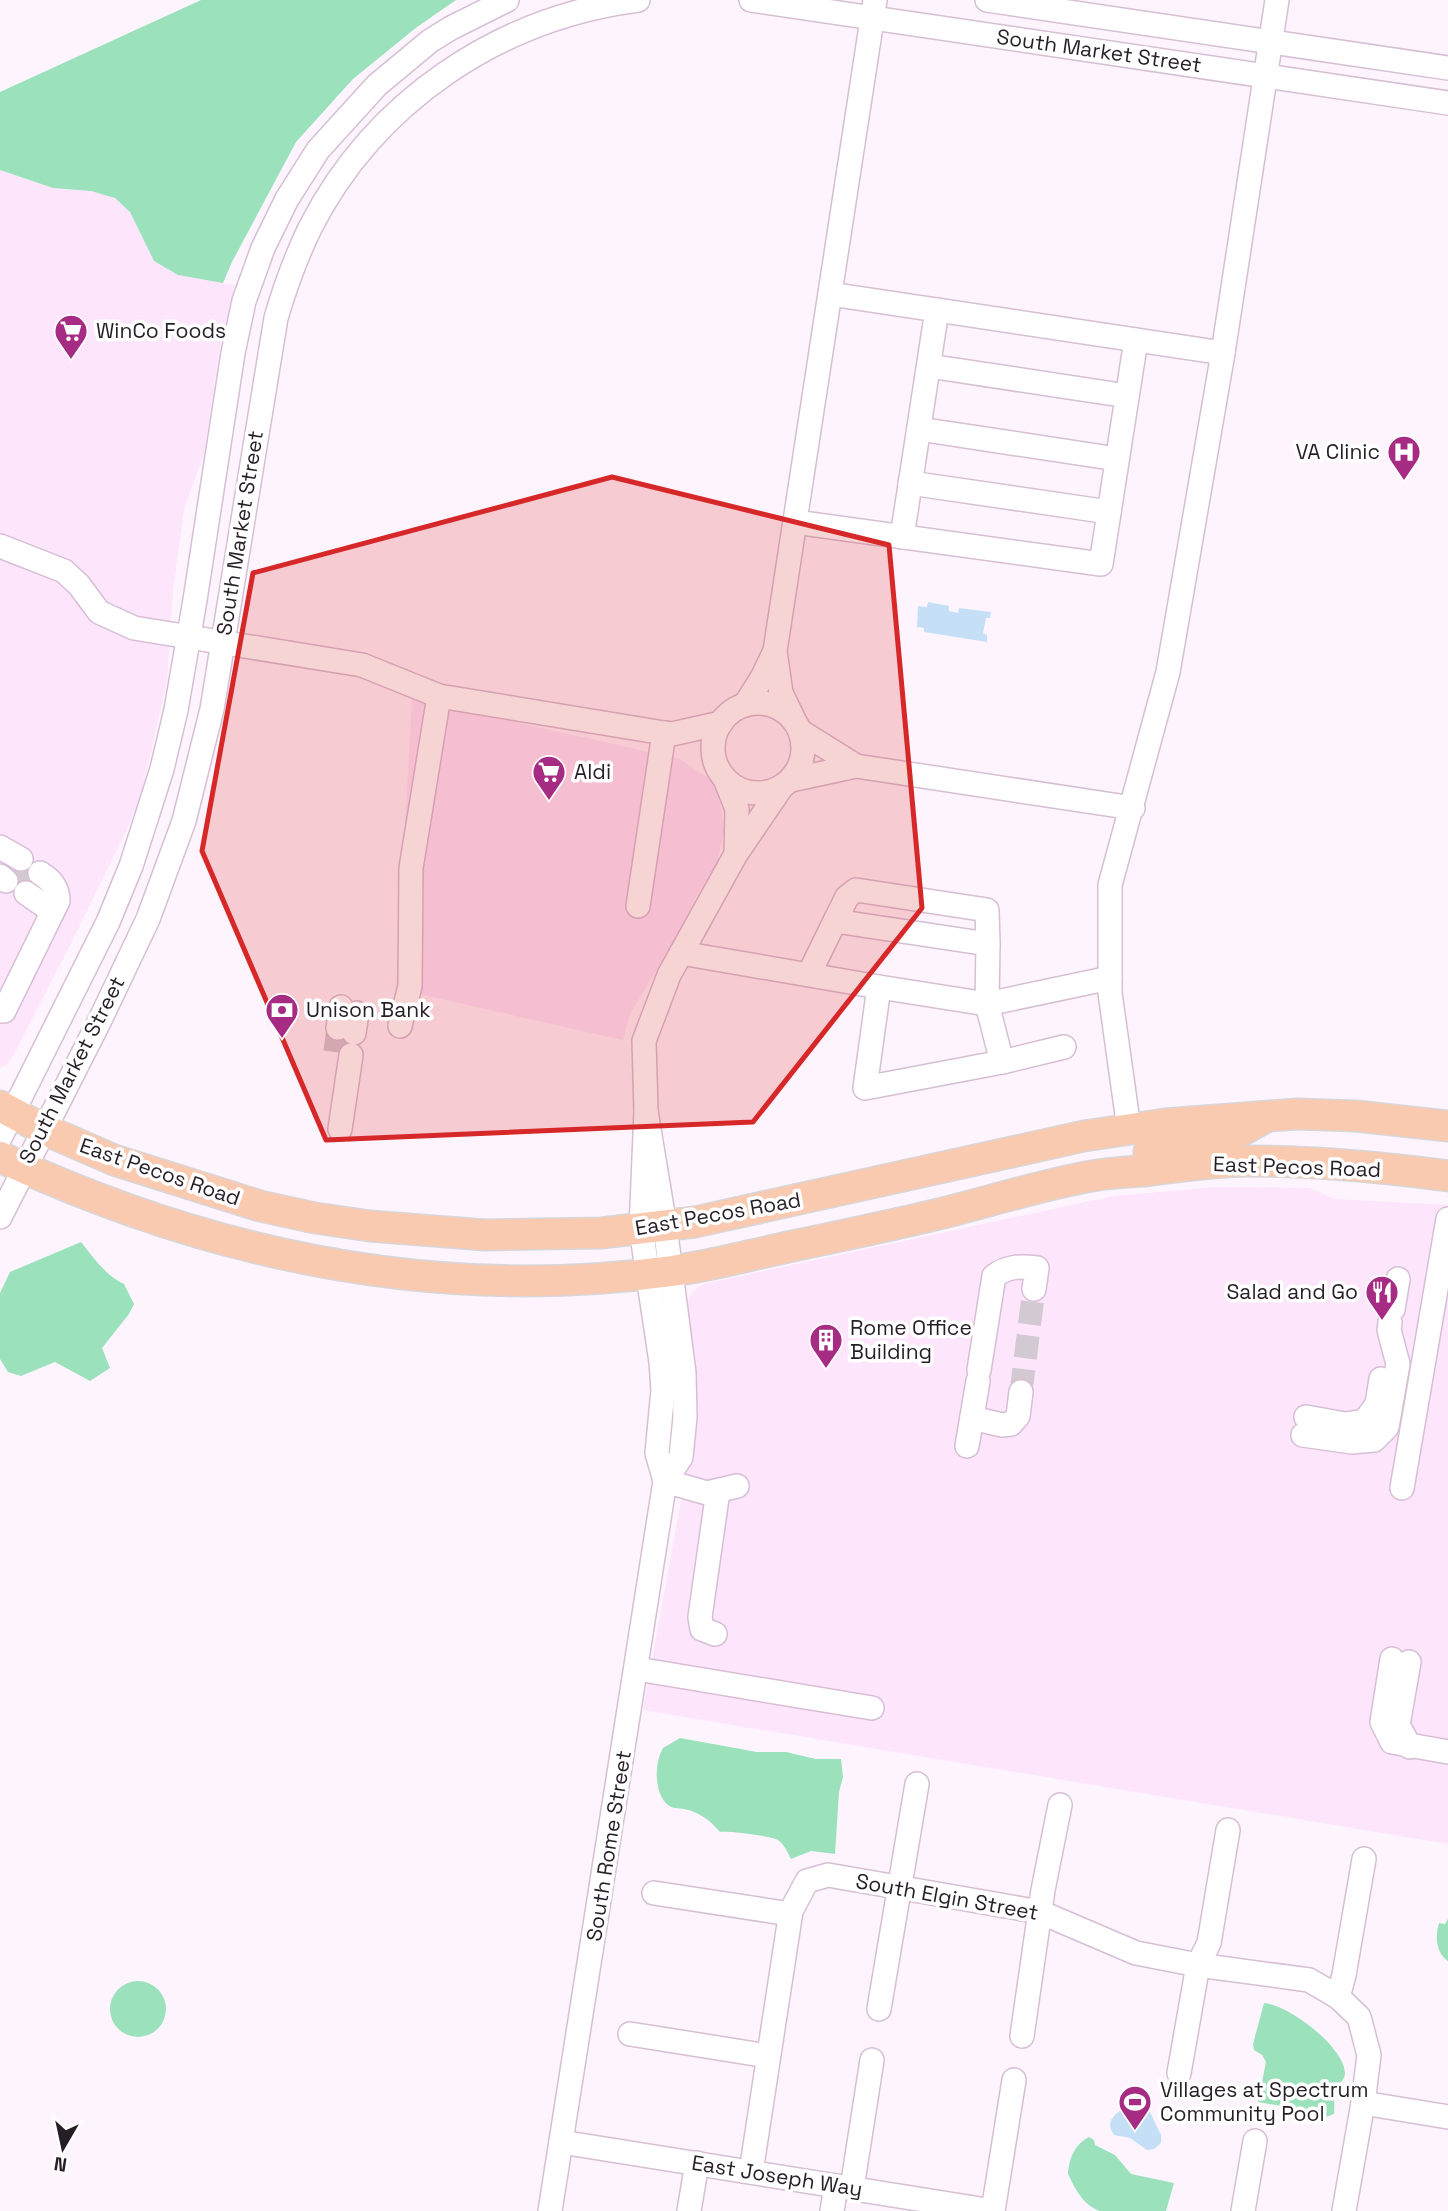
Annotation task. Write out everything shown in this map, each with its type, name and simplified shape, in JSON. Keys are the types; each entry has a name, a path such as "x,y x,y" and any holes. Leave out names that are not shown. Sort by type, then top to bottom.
{"main road":[{"name":"East Pecos Road","path":"4,1119 43,1129 114,1160 260,1206 315,1218 429,1232 540,1236 653,1228 695,1222 1084,1136 1129,1129 1268,1115 1340,1114 1448,1126"},
{"path":"1148,1170 1149,1152 1154,1147 1222,1142 1268,1115"},
{"name":"East Pecos Road","path":"12,1163 182,1230 276,1254 386,1274 499,1282 659,1272 950,1211 1046,1185 1096,1175 1246,1161 1372,1168 1448,1176"}],"street":[{"name":"South Market Street","path":"4,1119 108,922 131,866 162,769 189,636 233,353 244,301 262,248 287,200 318,150 346,116 377,85 430,41 451,27 507,0"},
{"name":"South Market Street","path":"0,1217 12,1163 43,1129 100,1020 148,919 184,821 212,709 276,318 289,275 310,228 332,191 388,121 413,98 482,50 532,26 570,14 638,0"},
{"name":"South Market Street","path":"751,0 873,9 1266,76 1448,103"},
{"name":"South Market Street","path":"987,0 1448,68"},
{"path":"1129,1129 1110,993 1110,886 1168,672 1223,353 1277,0"},
{"path":"786,784 799,769 804,744 780,693 775,651 873,9"},
{"path":"830,294 1223,353"},
{"path":"902,537 937,310"},
{"path":"795,522 1101,564 1136,340"},
{"path":"929,366 1127,396"},
{"path":"919,429 1117,459"},
{"path":"910,483 1109,512"},
{"path":"0,546 64,570 99,612 134,628 362,665 439,696 668,734 721,723"},
{"path":"745,705 775,651"},
{"path":"400,1026 410,986 411,868 439,696"},
{"path":"736,854 737,809 713,752 721,723 731,712 745,705 772,705 784,711 797,726 856,766"},
{"path":"668,734 737,788 751,793 767,793 786,784 856,766 1133,808"},
{"path":"638,906 668,734"},
{"name":"South Rome Street","path":"550,2211 665,1481 657,1453 663,1390 657,1326 659,1272 653,1228 644,1041 664,984 681,953 736,854 786,784"},
{"path":"0,847 8,869"},
{"path":"0,1011 4,1011 55,906 33,883"},
{"path":"809,974 846,897 856,890 987,911 987,1004 1002,1062"},
{"path":"835,921 988,944"},
{"path":"681,953 987,1004 1110,978"},
{"path":"879,987 865,1088 1065,1047"},
{"path":"332,1128 346,1031"},
{"path":"1402,1488 1448,1219"},
{"path":"967,1446 994,1276 1004,1269 1023,1266 1037,1268 1034,1289"},
{"path":"1305,1426 1352,1442 1374,1440 1387,1427 1398,1364 1391,1321 1398,1279"},
{"path":"972,1418 1002,1425 1011,1424 1018,1416 1021,1392"},
{"path":"665,1481 707,1493 728,1488 700,1617 702,1629 715,1634"},
{"path":"1401,1660 1398,1725 1410,1746 1448,1752"},
{"path":"636,1669 872,1708"},
{"path":"879,2008 917,1784"},
{"path":"1022,2036 1040,1912 1060,1805"},
{"path":"1179,2073 1198,1965 1209,1943 1228,1830"},
{"path":"1338,1997 1364,1859"},
{"name":"South Elgin Street","path":"790,1914 807,1881 828,1875 1040,1912 1136,1953 1198,1965 1309,1980 1338,1997 1359,2017 1369,2055 1363,2103"},
{"path":"654,1893 790,1914 751,2172"},
{"path":"630,2034 768,2056"},
{"path":"832,2211 844,2187 872,2060"},
{"path":"984,2210 1014,2080"},
{"path":"1344,2211 1363,2103 1448,2117"},
{"path":"1243,2211 1255,2141"},
{"name":"East Joseph Way","path":"561,2142 984,2210"},
{"path":"689,2211 697,2164"}],"highlighted area":[{"path":"612,477 889,545 922,908 753,1122 326,1140 202,851 253,573"}],"shaded area":[{"path":"0,170 53,188 91,191 115,198 130,212 154,261 178,275 235,285 220,347 204,454 184,509 173,591 167,681 142,791 129,825 13,1056 6,1065 0,1067"},
{"path":"412,699 680,759 713,781 724,831 716,867 698,893 675,940 630,1014 623,1040 396,989"},
{"path":"1218,1187 1309,1188 1335,1199 1448,1205 1448,1844 643,1710 690,1451 687,1311 689,1298 698,1287 1114,1196"}],"green space":[{"path":"201,0 456,0 417,27 353,79 296,142 223,283 178,275 154,261 130,212 115,198 91,191 53,188 0,170 0,92"},
{"path":"81,1242 106,1271 124,1284 134,1304 102,1348 110,1368 90,1381 55,1362 21,1376 8,1372 0,1359 0,1293 10,1272"},
{"path":"680,1738 757,1752 786,1752 816,1759 841,1759 843,1777 839,1792 835,1854 811,1851 791,1859 778,1840 750,1834 720,1832 699,1814 668,1805 658,1786 658,1762 663,1748"},
{"path":"1448,1919 1448,1961 1439,1949 1437,1933 1439,1923 1445,1924"},
{"path":"133,1981 143,1981 158,1989 164,1998 164,2020 158,2029 143,2037 133,2037 115,2025 110,2014 110,2004 122,1986"},
{"path":"1264,2003 1274,2005 1300,2019 1325,2040 1342,2062 1345,2075 1336,2090 1334,2114 1326,2117 1325,2122 1313,2121 1314,2113 1310,2111 1258,2102 1266,2062 1262,2055 1254,2050 1253,2044"},
{"path":"1089,2137 1094,2140 1095,2145 1115,2155 1131,2174 1174,2183 1166,2211 1100,2211 1085,2201 1068,2174 1073,2153"}],"water":[{"path":"928,602 949,606 949,611 958,613 959,608 991,612 990,618 986,618 983,633 987,635 987,642 924,632 924,628 917,627 918,606 927,607"},
{"name":"Villages at Spectrum Community Pool","path":"1121,2110 1150,2112 1161,2135 1161,2143 1154,2149 1147,2150 1130,2138 1114,2135 1111,2121"}],"tunnel":[{"path":"14,870 33,883"},
{"path":"335,1052 338,1028"},
{"path":"1021,1392 1034,1289"}],"place":[{"name":"WinCo Foods","path":"71,361"},
{"name":"VA Clinic","path":"1404,482"},
{"name":"Aldi","path":"549,802"},
{"name":"Unison Bank","path":"282,1040"},
{"name":"Salad and Go","path":"1382,1322"},
{"name":"Rome Office Building","path":"826,1370"},
{"name":"Villages at Spectrum Community Pool","path":"1135,2132"}]}
